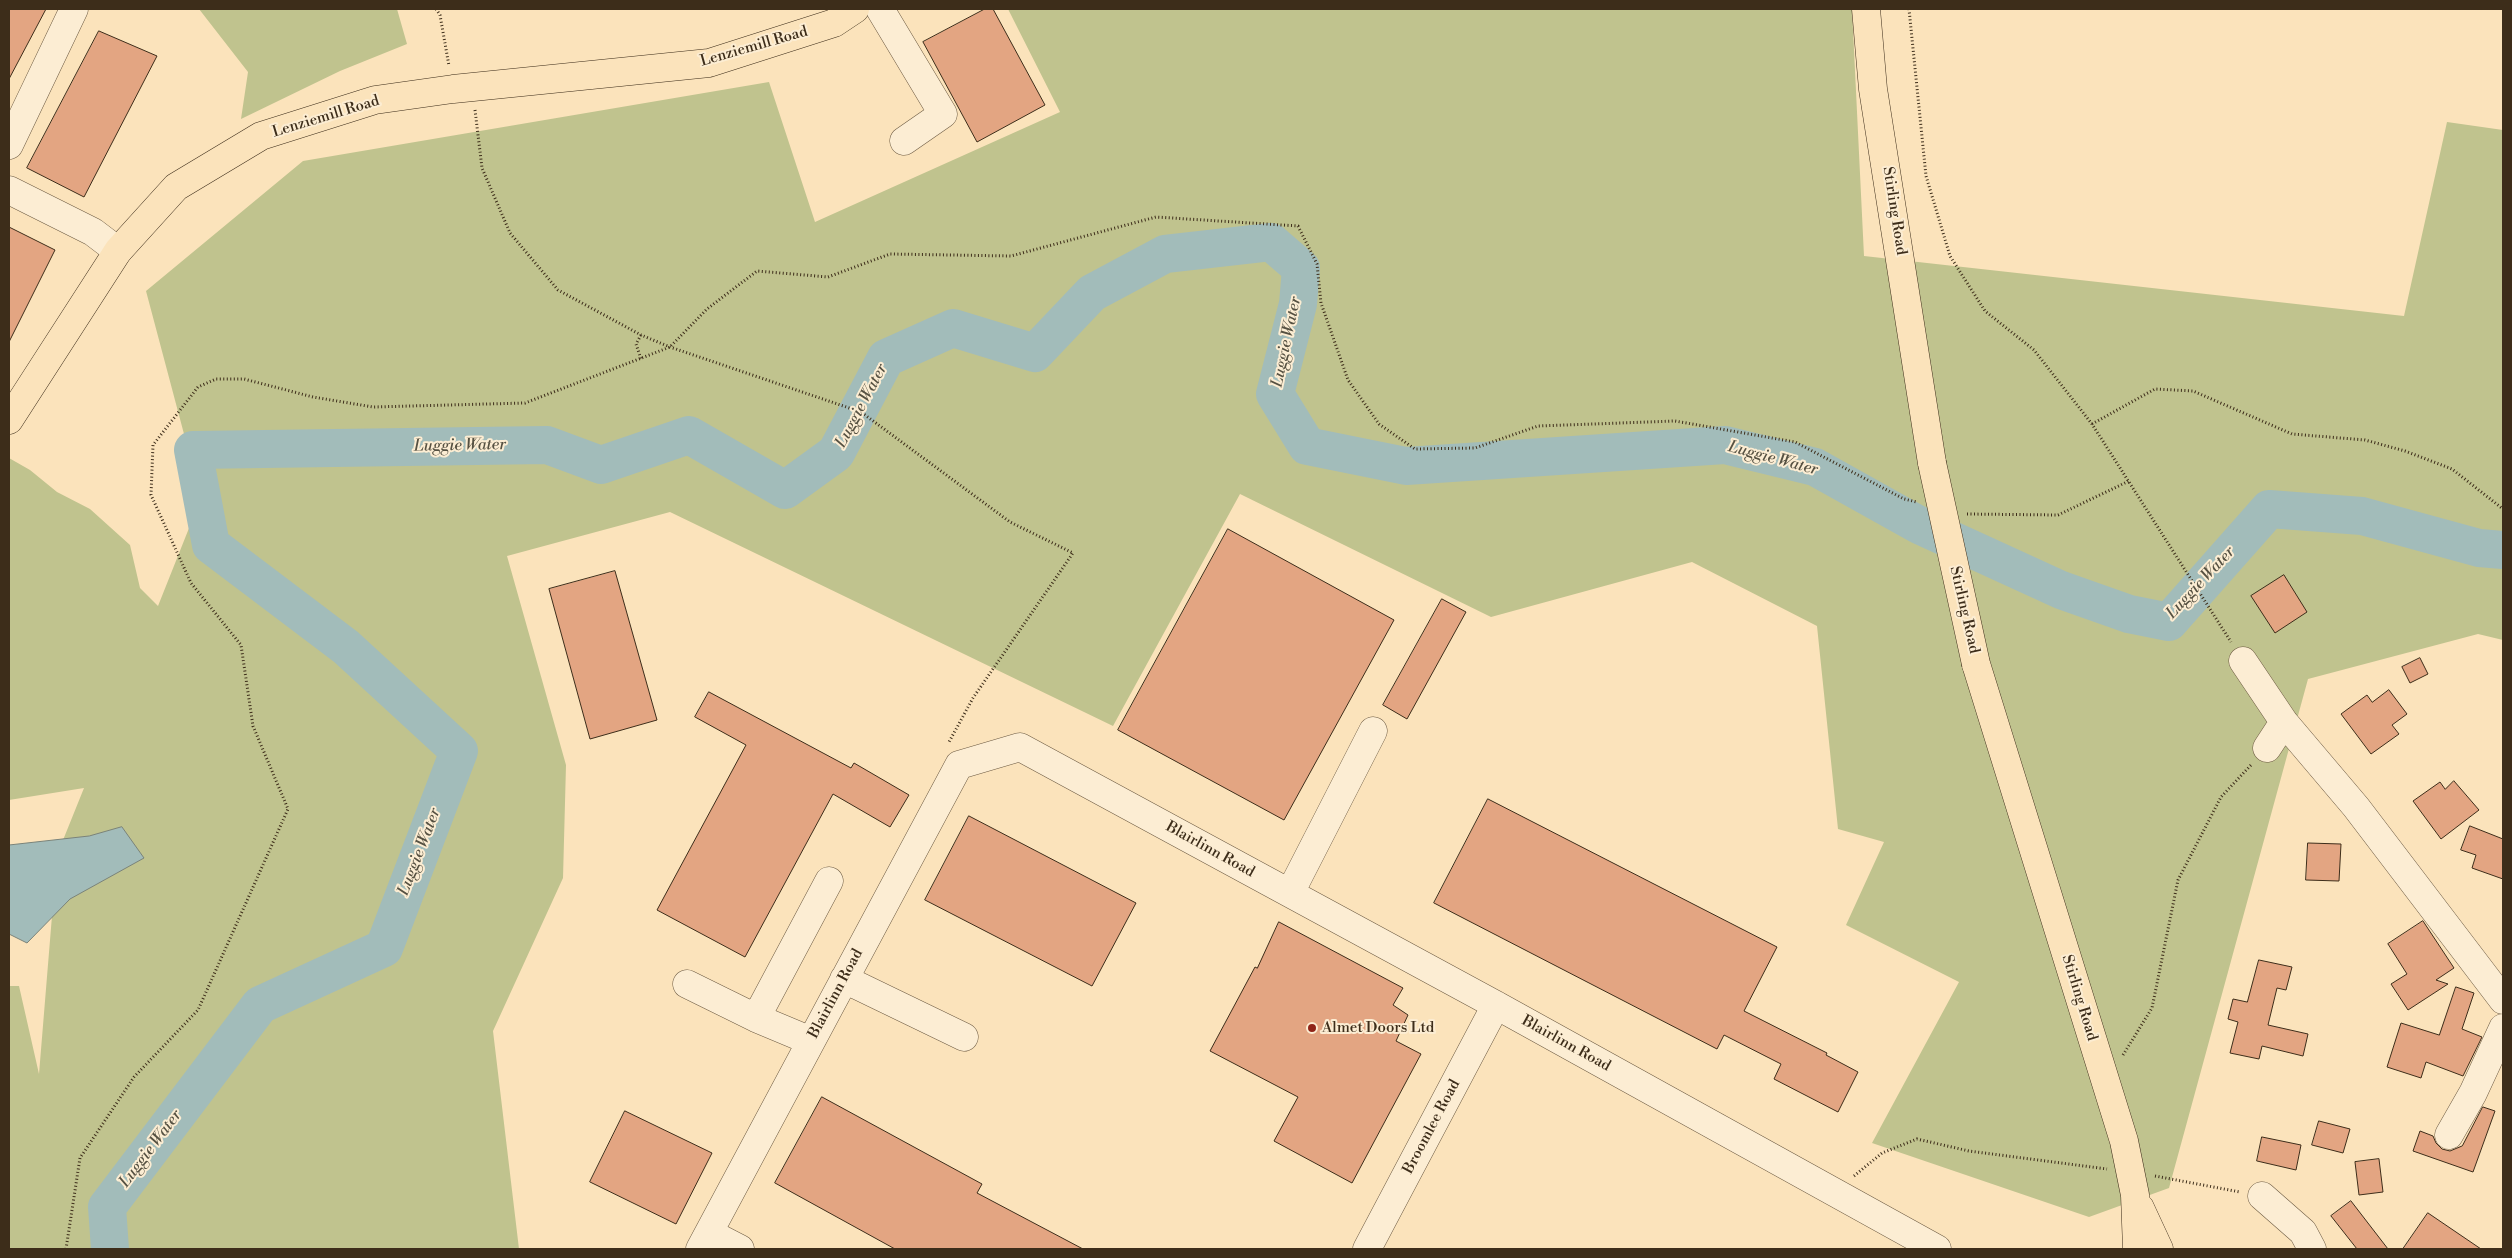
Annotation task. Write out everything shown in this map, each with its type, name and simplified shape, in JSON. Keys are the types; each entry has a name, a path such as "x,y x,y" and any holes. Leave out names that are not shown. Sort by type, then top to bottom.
{"main road":[{"name":"Stirling Road","path":"1866,9 1873,89 1932,463 1976,664 2124,1141 2132,1184 2137,1249"},
{"name":"Lenziemill Road","path":"9,420 118,251 176,187 261,136 375,100 463,88 709,63 840,13"},
{"name":"Stirling Road","path":"2132,1184 2159,1249"}],"street":[{"path":"9,145 74,9"},
{"path":"880,9 943,114 904,141"},
{"path":"9,190 93,232 118,251"},
{"path":"2243,661 2284,722 2356,807 2503,1000"},
{"path":"2267,748 2284,722"},
{"path":"1290,893 1373,731"},
{"name":"Blairlinn Road","path":"704,1241 959,765 1020,746 1496,1005 1835,1193 1898,1240 1937,1249"},
{"path":"756,1018 829,881"},
{"path":"844,979 964,1037"},
{"path":"687,984 756,1018 811,1041"},
{"name":"Broomlee Road","path":"1367,1249 1496,1005"},
{"path":"2449,1135 2473,1093 2503,1028"},
{"path":"2262,1196 2304,1232 2312,1249"},
{"path":"704,1241 740,1249"}],"path":[{"path":"436,9 440,15 463,88 482,168 510,233 558,290 641,335 670,347 861,412 1010,522 1073,553 973,698 948,744 959,765"},
{"path":"1909,9 1926,176 1950,256 1985,311 2034,350 2092,424 2243,661"},
{"path":"66,1249 80,1158 134,1077 198,1010 288,809 253,726 242,645 191,583 151,495 153,445 198,387 216,379 227,377 244,379 313,397 373,407 525,403 670,347 707,309 757,272 828,277 890,254 1010,256 1156,217 1298,226 1317,264 1321,303 1348,380 1379,424 1415,449 1475,448 1538,426 1675,421 1795,442 1904,499 1922,503"},
{"path":"641,335 636,344 641,359"},
{"path":"2092,424 2156,389 2193,391 2292,434 2366,440 2405,452 2452,470 2503,509"},
{"path":"1958,512 1967,514 2058,515 2129,481"},
{"path":"2105,1084 2152,1008 2178,880 2221,797 2267,748"},
{"path":"1835,1193 1882,1153 1917,1138 1969,1151 2132,1184 2262,1196"}],"green space":[{"path":"199,9 397,9 407,44 340,71 241,119 248,72"},
{"path":"1008,9 1852,9 1864,256 2404,316 2447,122 2503,130 2503,640 2478,634 2308,679 2169,1188 2089,1217 1872,1143 1959,982 1846,925 1884,842 1838,829 1817,626 1692,562 1491,617 1240,494 1113,726 670,512 507,556 566,765 563,878 493,1031 519,1249 9,1249 9,986 19,986 39,1074 57,855 84,788 9,800 9,458 30,470 57,492 90,509 130,545 140,588 158,606 201,498 146,291 303,161 769,82 815,222 1060,112"}],"water":[{"path":"122,827 144,858 70,899 27,943 9,934 9,845 89,836"}],"building":[{"path":"9,9 46,9 9,79"},
{"path":"985,9 993,9 1045,105 977,142 923,42"},
{"path":"99,31 157,56 84,197 27,168"},
{"path":"9,227 55,250 9,342"},
{"path":"1228,529 1394,620 1284,820 1118,730"},
{"path":"615,571 657,720 590,739 549,589"},
{"path":"2284,575 2307,612 2275,633 2251,596"},
{"path":"1442,599 1466,612 1407,719 1383,705"},
{"path":"2420,658 2428,674 2410,683 2402,667"},
{"path":"2389,690 2407,714 2392,725 2399,734 2371,754 2341,714 2367,695 2372,702"},
{"path":"709,692 851,768 854,763 909,795 890,827 833,794 745,957 657,910 746,745 695,717"},
{"path":"2454,781 2479,810 2441,839 2413,801 2440,782 2445,789"},
{"path":"1488,799 1777,947 1744,1011 1827,1053 1826,1055 1858,1072 1838,1112 1774,1079 1781,1064 1724,1035 1717,1049 1434,903"},
{"path":"969,816 1136,903 1092,986 925,900"},
{"path":"2470,826 2503,839 2503,879 2472,868 2476,855 2461,850"},
{"path":"2308,843 2341,844 2339,881 2306,880"},
{"path":"2423,921 2454,968 2436,980 2448,984 2408,1010 2391,984 2407,974 2388,944"},
{"name":"Almet Doors Ltd","path":"1279,922 1403,988 1393,1005 1408,1015 1396,1041 1421,1054 1352,1183 1274,1141 1298,1097 1210,1051 1255,967 1257,968"},
{"path":"2259,960 2292,967 2286,990 2277,988 2268,1025 2308,1034 2303,1056 2262,1046 2259,1059 2230,1053 2238,1022 2228,1019 2233,999 2247,1002"},
{"path":"2456,987 2474,993 2462,1029 2482,1037 2463,1076 2426,1062 2421,1078 2387,1067 2401,1023 2439,1035"},
{"path":"822,1097 982,1184 977,1193 1083,1249 895,1249 775,1183"},
{"path":"2483,1107 2495,1111 2473,1172 2413,1151 2420,1131 2433,1136 2436,1143 2442,1149 2450,1151 2462,1146"},
{"path":"625,1111 712,1153 676,1224 590,1182"},
{"path":"2319,1121 2350,1129 2343,1153 2312,1145"},
{"path":"2262,1137 2301,1145 2296,1170 2257,1161"},
{"path":"2379,1159 2383,1192 2359,1195 2355,1162"},
{"path":"2351,1201 2388,1249 2357,1249 2331,1216"},
{"path":"2428,1213 2481,1249 2403,1249"}],"waterway":[{"name":"Luggie Water","path":"110,1249 107,1207 260,1005 384,948 459,751 346,647 211,545 193,450 547,445 601,465 689,435 785,490 836,453 886,358 953,328 1035,353 1092,293 1165,254 1271,242 1301,268 1298,304 1275,394 1307,446 1406,466 1725,445 1815,467 1919,525 2061,590 2129,614 2169,622 2269,509 2362,516 2479,548 2503,550"}],"place":[{"name":"Almet Doors Ltd","path":"1312,1028"}]}
